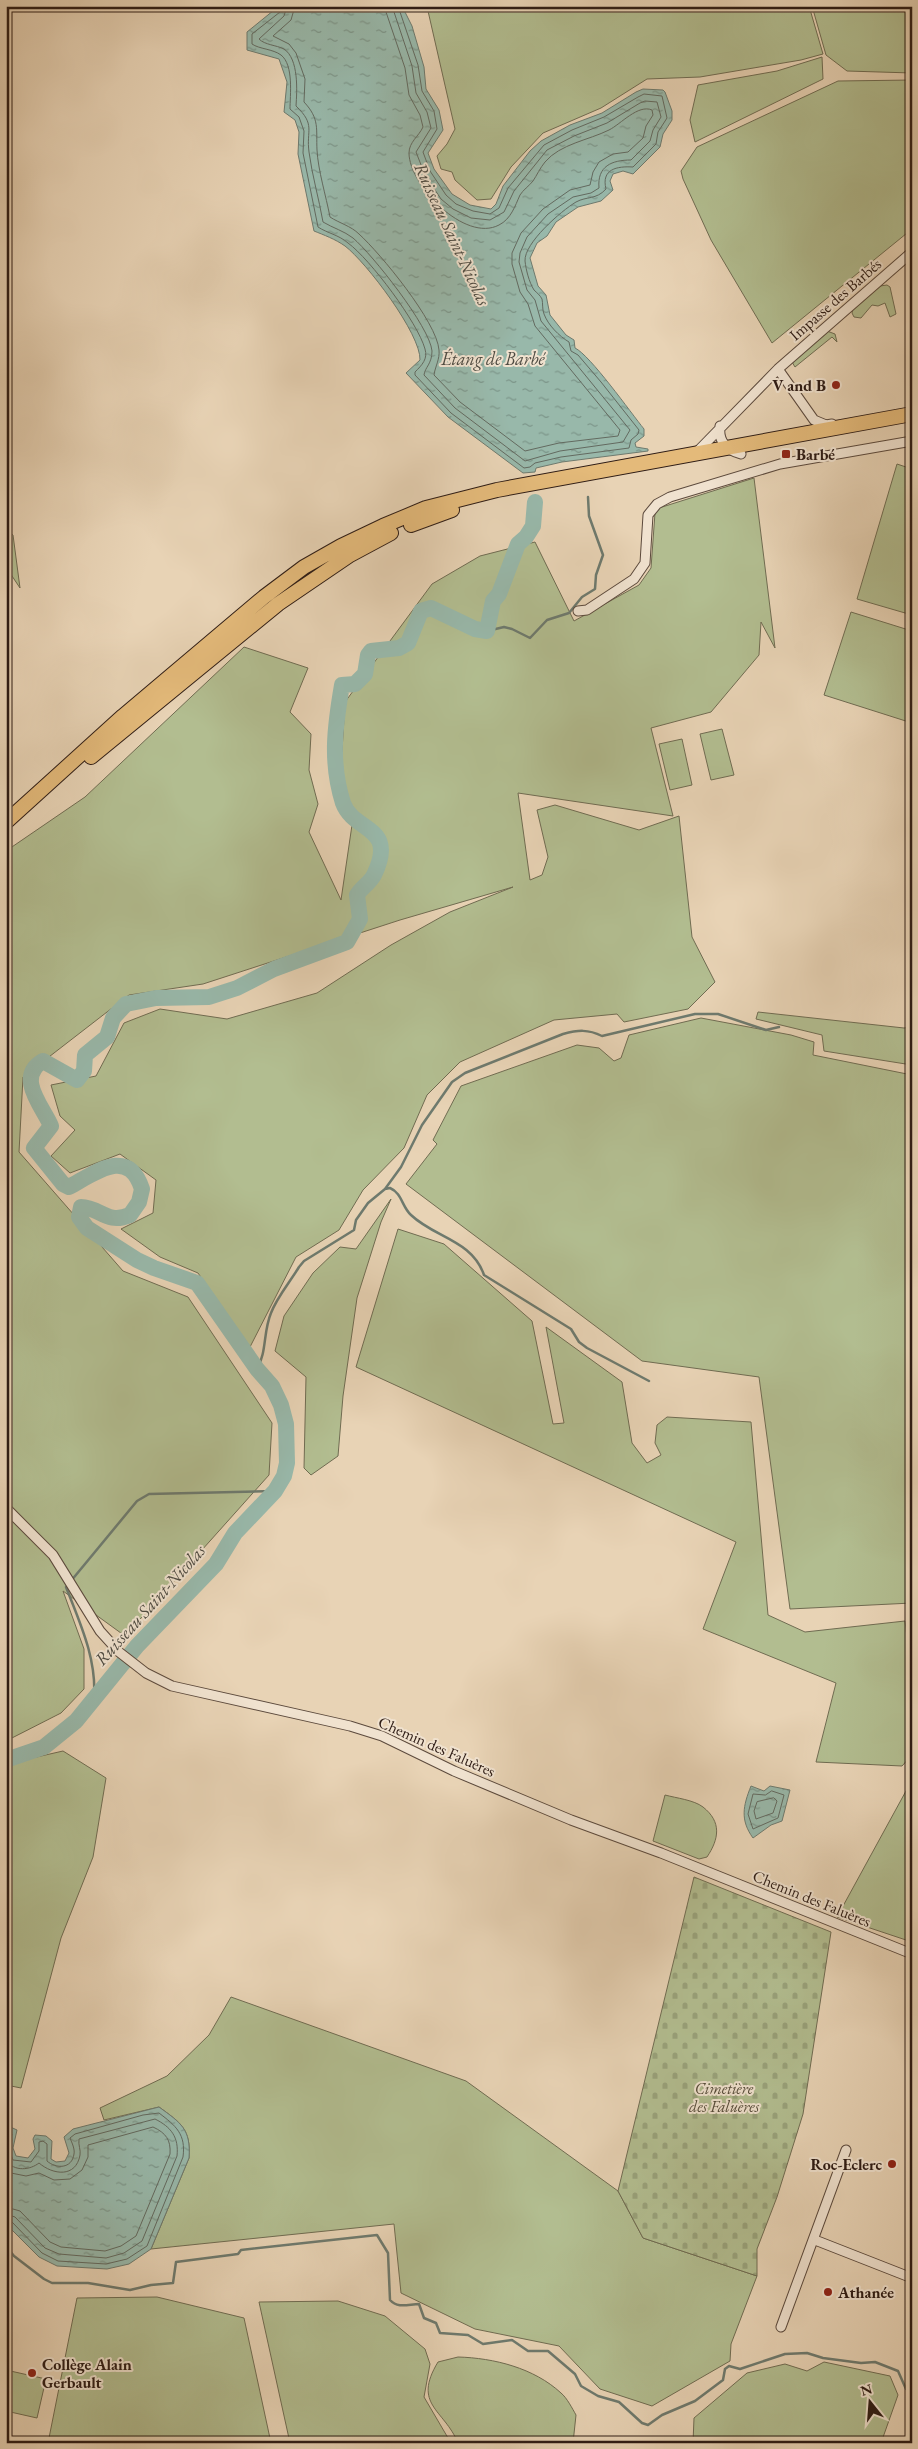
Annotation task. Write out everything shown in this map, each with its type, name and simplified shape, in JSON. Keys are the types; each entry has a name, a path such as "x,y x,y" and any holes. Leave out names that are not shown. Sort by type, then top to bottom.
{"main road":[{"path":"6,824 123,716 264,597 304,567 341,546 426,508 466,496 608,468 694,455 912,414"},
{"path":"6,824 278,604 313,578 383,536 426,518 492,499 912,421"}],"street":[{"name":"Impasse des Barbés","path":"694,455 720,426 778,369 912,252"},
{"path":"778,369 817,422 826,425 912,414"},
{"path":"720,426 720,439 728,448 741,454"},
{"path":"578,610 587,610 634,579 645,563 648,516 657,504 670,498 780,464 912,441"},
{"name":"Chemin des Faluères","path":"6,1508 53,1556 100,1631 119,1652 146,1673 172,1686 350,1726 382,1736 454,1771 571,1820 661,1853 912,1954"},
{"path":"781,2327 815,2240 846,2150"},
{"path":"815,2240 912,2278"}],"green space":[{"path":"457,6 809,6 823,54 801,60 700,77 647,79 601,108 543,133 511,167 491,199 477,200 455,180 452,172 441,169 437,156 447,144 455,129 428,11 450,10"},
{"path":"812,6 912,6 912,73 847,71 826,55"},
{"path":"822,57 823,79 695,142 690,120 698,85 777,71"},
{"path":"912,80 912,229 772,343 711,240 681,171 697,147 838,81"},
{"path":"887,285 890,287 896,314 890,317 885,303 878,306 872,305 861,318 854,317 853,309 880,286"},
{"path":"827,331 835,334 837,342 832,337 795,367 792,362"},
{"path":"897,464 912,469 912,615 857,599"},
{"path":"754,478 775,648 761,622 759,655 711,712 651,728 673,816 518,793 530,880 542,875 548,857 537,810 555,805 639,830 679,816 692,937 715,982 688,1009 624,1022 617,1014 554,1020 460,1062 427,1095 404,1148 363,1190 339,1230 296,1257 250,1347 198,1273 160,1257 121,1229 153,1213 156,1180 120,1154 70,1173 51,1156 75,1130 60,1116 51,1085 96,1076 124,1023 160,1009 227,1019 317,993 391,945 450,912 513,887 400,920 203,984 129,995 23,1077 19,1152 123,1271 188,1297 272,1423 269,1475 125,1636 63,1591 84,1649 84,1689 61,1713 6,1741 6,851 85,797 244,647 308,668 290,712 311,734 309,770 318,804 309,832 341,900 352,825 341,767 345,702 432,584 480,556 535,542 574,621 639,585 651,568 655,513 659,508"},
{"path":"10,532 13,535 20,588 6,567 6,533"},
{"path":"851,612 912,631 912,723 824,695"},
{"path":"722,729 734,775 711,780 700,734"},
{"path":"682,739 692,785 670,790 659,744"},
{"path":"758,1012 904,1028 912,1027 912,1065 824,1051 822,1035 756,1019"},
{"path":"701,1018 791,1035 814,1042 813,1055 912,1075 912,1603 790,1609 759,1377 642,1361 406,1184 437,1144 433,1140 461,1086 577,1045 599,1048 614,1061 621,1058 629,1035"},
{"path":"391,1199 381,1222 357,1298 343,1396 338,1456 311,1475 304,1468 306,1377 275,1351 284,1316 313,1273 340,1247 356,1249"},
{"path":"398,1229 444,1244 532,1321 553,1424 564,1423 546,1327 622,1382 632,1443 647,1463 661,1455 655,1443 657,1425 667,1417 751,1422 768,1615 805,1632 905,1621 912,1680 912,1755 902,1766 816,1762 836,1683 703,1629 736,1542 356,1367"},
{"path":"63,1751 106,1778 93,1857 61,1938 21,2088 6,2085 6,1764"},
{"path":"912,1780 912,1942 837,1917"},
{"path":"665,1795 690,1801 703,1807 709,1813 716,1825 717,1831 714,1844 707,1857 699,1859 653,1841"},
{"name":"Cimetière des Faluères","path":"694,1877 831,1932 803,2114 777,2197 757,2249 757,2276 643,2238 618,2191"},
{"path":"231,1997 466,2081 618,2191 643,2238 757,2276 731,2344 730,2361 652,2406 600,2389 559,2346 475,2329 401,2293 394,2224 151,2249 189,2158 186,2133 179,2123 159,2107 104,2120 100,2108 167,2076 209,2035"},
{"path":"157,2297 244,2318 271,2443 48,2443 77,2298"},
{"path":"338,2301 385,2316 425,2349 430,2364 424,2397 451,2443 290,2443 259,2302"},
{"path":"458,2357 499,2362 513,2366 550,2384 561,2393 576,2415 573,2443 458,2443 433,2406 429,2398 428,2388 431,2376 438,2362"},
{"path":"824,2362 890,2376 898,2395 881,2443 693,2443 694,2418 747,2373 785,2364 807,2371"},
{"path":"6,2370 46,2379 37,2418 6,2411"}],"water":[{"name":"Étang de Barbé","path":"279,6 402,6 412,26 424,67 426,89 439,110 443,130 428,153 434,169 452,194 470,205 491,209 496,204 503,186 530,151 541,141 570,125 602,113 643,89 663,90 665,92 672,111 672,120 663,134 660,147 633,174 623,171 613,174 610,181 613,190 601,201 578,207 556,222 547,236 537,243 530,258 538,286 546,295 550,315 566,335 574,340 575,348 600,372 644,429 644,436 635,443 636,447 648,449 648,451 562,462 536,468 535,472 523,473 448,417 406,373 420,360 418,348 412,333 391,299 366,267 345,246 314,231 298,154 299,132 295,120 284,112 287,82 279,59 247,50 247,32"},
{"path":"751,1786 764,1791 770,1786 790,1790 782,1821 771,1825 753,1838 746,1825 744,1813"},
{"path":"159,2107 179,2123 186,2133 189,2158 151,2249 129,2264 107,2269 57,2266 39,2257 6,2224 6,2125 17,2130 13,2148 16,2156 28,2158 35,2149 33,2139 35,2135 46,2136 52,2141 51,2159 56,2162 65,2161 69,2153 64,2137 73,2129"}],"waterway":[{"path":"487,631 504,627 530,638 547,620 569,613 582,597 595,589 596,575 603,555 589,516 588,497"},
{"name":"Ruisseau Saint-Nicolas","path":"6,1760 44,1747 76,1721 137,1646 216,1564 235,1533 275,1491 284,1476 287,1463 286,1424 281,1405 272,1386 257,1369 197,1283 137,1260 87,1228 79,1217 81,1207 115,1218 130,1215 139,1202 142,1189 136,1176 128,1169 120,1166 100,1170 69,1187 63,1184 34,1148 51,1126 34,1092 31,1084 31,1075 35,1068 43,1061 77,1080 84,1071 85,1055 107,1037 113,1018 126,1004 156,998 209,997 237,988 274,969 347,942 360,919 357,895 374,875 380,859 381,847 378,838 372,831 348,813 339,788 336,773 335,744 342,685 355,684 365,674 368,655 371,651 399,648 408,643 421,611 431,608 475,629 487,631 493,601 499,594 518,544 526,537 533,526 535,502"},
{"path":"257,1369 262,1356 271,1313 280,1295 299,1267 304,1261 354,1230 356,1220 368,1203 385,1189 401,1167 422,1125 452,1082 465,1073 563,1034 587,1031 602,1036 695,1014 718,1014 766,1030 779,1027"},
{"path":"385,1189 390,1188 394,1190 408,1212 421,1223 452,1240 471,1254 484,1275 571,1329 579,1342 587,1348 649,1381"},
{"path":"94,1699 93,1670 90,1655 66,1587 137,1501 149,1494 275,1491"},
{"path":"6,2246 14,2256 52,2283 88,2283 130,2290 151,2285 173,2283 176,2262 238,2254 241,2250 377,2235 388,2253 390,2300 393,2303 400,2305 419,2304 424,2318 436,2323 440,2333 468,2335 483,2344 512,2340 528,2351 548,2351 575,2374 581,2386 598,2396 619,2402 642,2423 648,2425 662,2415 695,2401 723,2380 725,2369 729,2366 740,2369 785,2354 807,2353 823,2358 861,2363 875,2362 898,2371 906,2389 912,2390"}],"place":[{"name":"V and B","path":"836,385"},
{"name":"Barbé","path":"786,454"},
{"name":"Roc-Eclerc","path":"892,2164"},
{"name":"Athanée","path":"828,2292"},
{"name":"Collège Alain Gerbault","path":"32,2373"}]}
